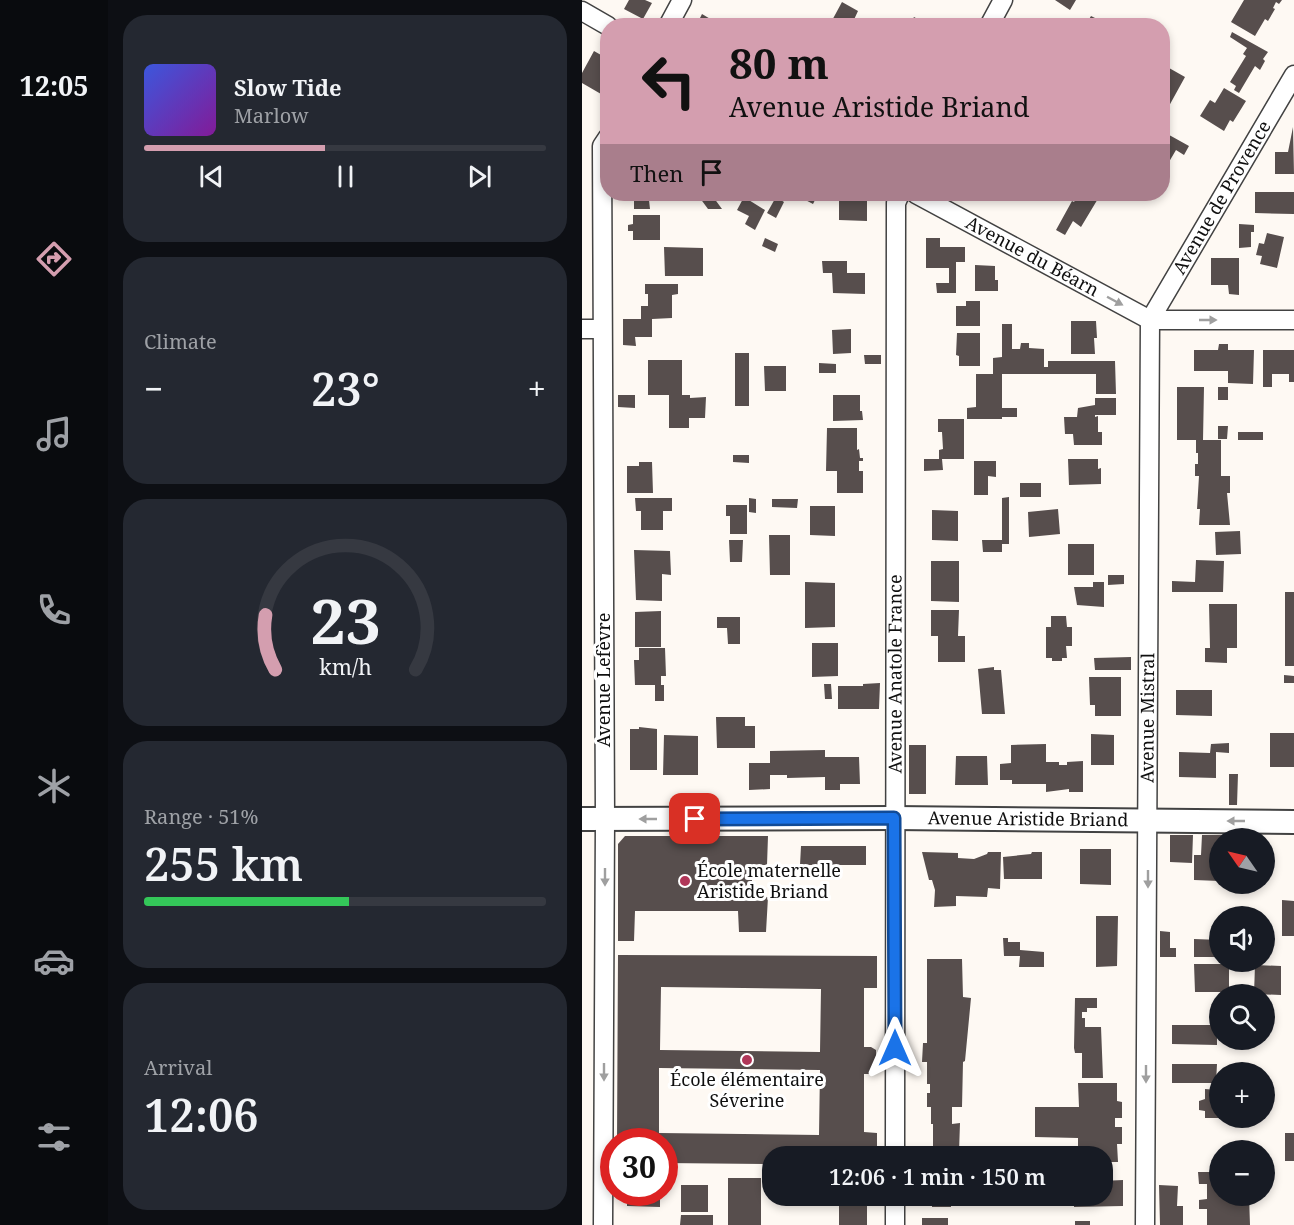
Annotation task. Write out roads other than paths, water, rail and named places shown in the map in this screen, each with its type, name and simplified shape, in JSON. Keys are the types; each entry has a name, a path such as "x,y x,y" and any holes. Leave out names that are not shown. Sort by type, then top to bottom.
{"street":[{"path":"672,18 682,0"},
{"path":"993,18 1003,0"},
{"path":"582,11 600,21"},
{"name":"Avenue de Provence","path":"1150,320 1294,75"},
{"name":"Avenue Lefèvre","path":"602,201 605,819 603,1225"},
{"name":"Avenue Anatole France","path":"895,1146 897,201"},
{"name":"Avenue du Béarn","path":"929,201 1150,320"},
{"path":"1150,320 1294,320"},
{"name":"Avenue Mistral","path":"1145,1225 1150,320"},
{"path":"582,329 602,329"},
{"name":"Avenue Aristide Briand","path":"582,819 894,818 1294,822"},
{"path":"895,1206 895,1225"}],"place":[{"name":"École maternelle Aristide Briand","path":"685,881"},
{"name":"École élémentaire Séverine","path":"747,1060"}]}
